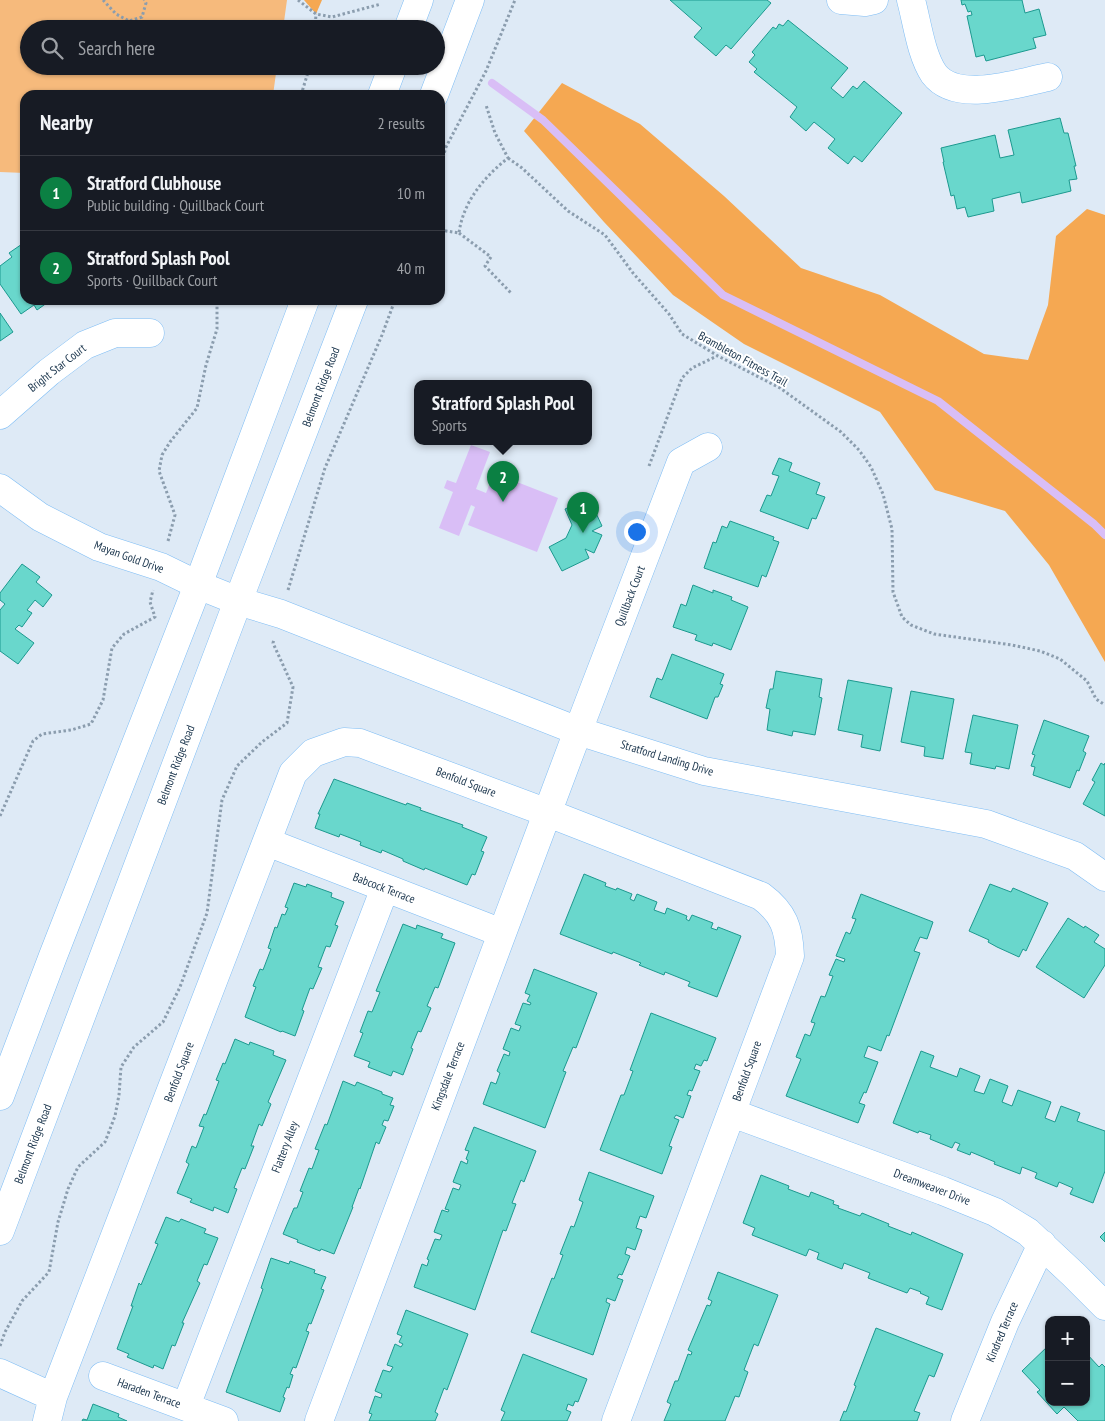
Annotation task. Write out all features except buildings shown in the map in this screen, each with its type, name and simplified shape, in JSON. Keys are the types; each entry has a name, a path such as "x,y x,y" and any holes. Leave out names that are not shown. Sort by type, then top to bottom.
{"street":[{"path":"411,20 419,0"},
{"path":"445,66 470,0"},
{"path":"840,0 865,2 874,0"},
{"path":"911,0 923,49 934,73 944,84 966,90 988,89 1048,77"},
{"path":"384,90 390,75"},
{"path":"436,90 442,75"},
{"path":"0,1096 198,585 303,305"},
{"name":"Belmont Ridge Road","path":"0,1231 352,305"},
{"name":"Bright Star Court","path":"0,415 49,372 85,345 115,333 150,333"},
{"name":"Quillback Court","path":"578,731 681,462 708,447"},
{"name":"Mayan Gold Drive","path":"0,488 40,517 99,547 161,567 198,585 238,601"},
{"name":"Stratford Landing Drive","path":"238,601 281,614 578,731 704,771 986,824 1075,856 1105,877"},
{"name":"Kingsdale Terrace","path":"319,1421 578,731"},
{"name":"Benfold Square","path":"50,1409 293,773 313,753 344,742 360,743 548,813 761,896 773,905 784,921 789,936 790,956 616,1421"},
{"name":"Babcock Terrace","path":"267,842 502,933"},
{"name":"Flattery Alley","path":"186,1406 385,888"},
{"name":"Dreamweaver Drive","path":"732,1113 944,1190 995,1212 1028,1232 1105,1306"},
{"name":"Kindred Terrace","path":"965,1421 1005,1322 1042,1244"},
{"path":"0,1373 50,1409"},
{"name":"Haraden Terrace","path":"103,1376 224,1421"}],"path":[{"path":"103,0 116,14 127,20"},
{"path":"132,20 142,17 146,3 144,0"},
{"path":"298,0 316,14 332,17 381,4"},
{"path":"445,150 486,71 515,0"},
{"path":"316,14 316,20"},
{"path":"303,90 307,75"},
{"name":"Brambleton Fitness Trail","path":"486,105 508,158 522,168 568,211 605,235 633,273 669,314 682,334 698,345 780,388 841,432 859,450 871,467 883,494 892,529 893,592 902,617 911,625 934,634 1040,650 1060,659 1072,668 1087,681 1096,699 1105,705"},
{"path":"459,233 461,219 477,189 491,171 508,158"},
{"path":"445,231 459,233 491,257 485,266 511,293"},
{"path":"0,1346 4,1332 22,1302 49,1272 58,1222 68,1189 78,1167 104,1142 115,1116 121,1066 134,1047 163,1022 180,987 207,913 222,800 237,766 262,742 287,723 293,687 273,643 325,468 393,305"},
{"path":"648,469 682,378 692,368 718,356"}],"shaded area":[{"path":"0,0 287,0 284,20 20,20 20,75 276,75 274,90 20,90 20,173 0,172"},
{"path":"304,0 322,0 316,14"},
{"path":"562,83 640,124 724,196 801,268 880,295 984,354 1028,360 1048,305 1056,236 1087,209 1105,215 1105,662 1049,565 1005,511 935,490 880,412 744,344 673,295 604,222 524,131"},
{"path":"471,445 490,452 476,489 486,493 494,473 558,498 537,552 468,525 475,507 471,505 459,536 439,528 453,492 444,488 447,480 456,483"}],"waterway":[{"path":"492,83 543,120 723,295 938,401 1094,524 1105,535"}],"place":[{"name":"Stratford Splash Pool","path":"503,502"},
{"name":"Stratford Clubhouse","path":"583,533"}]}
